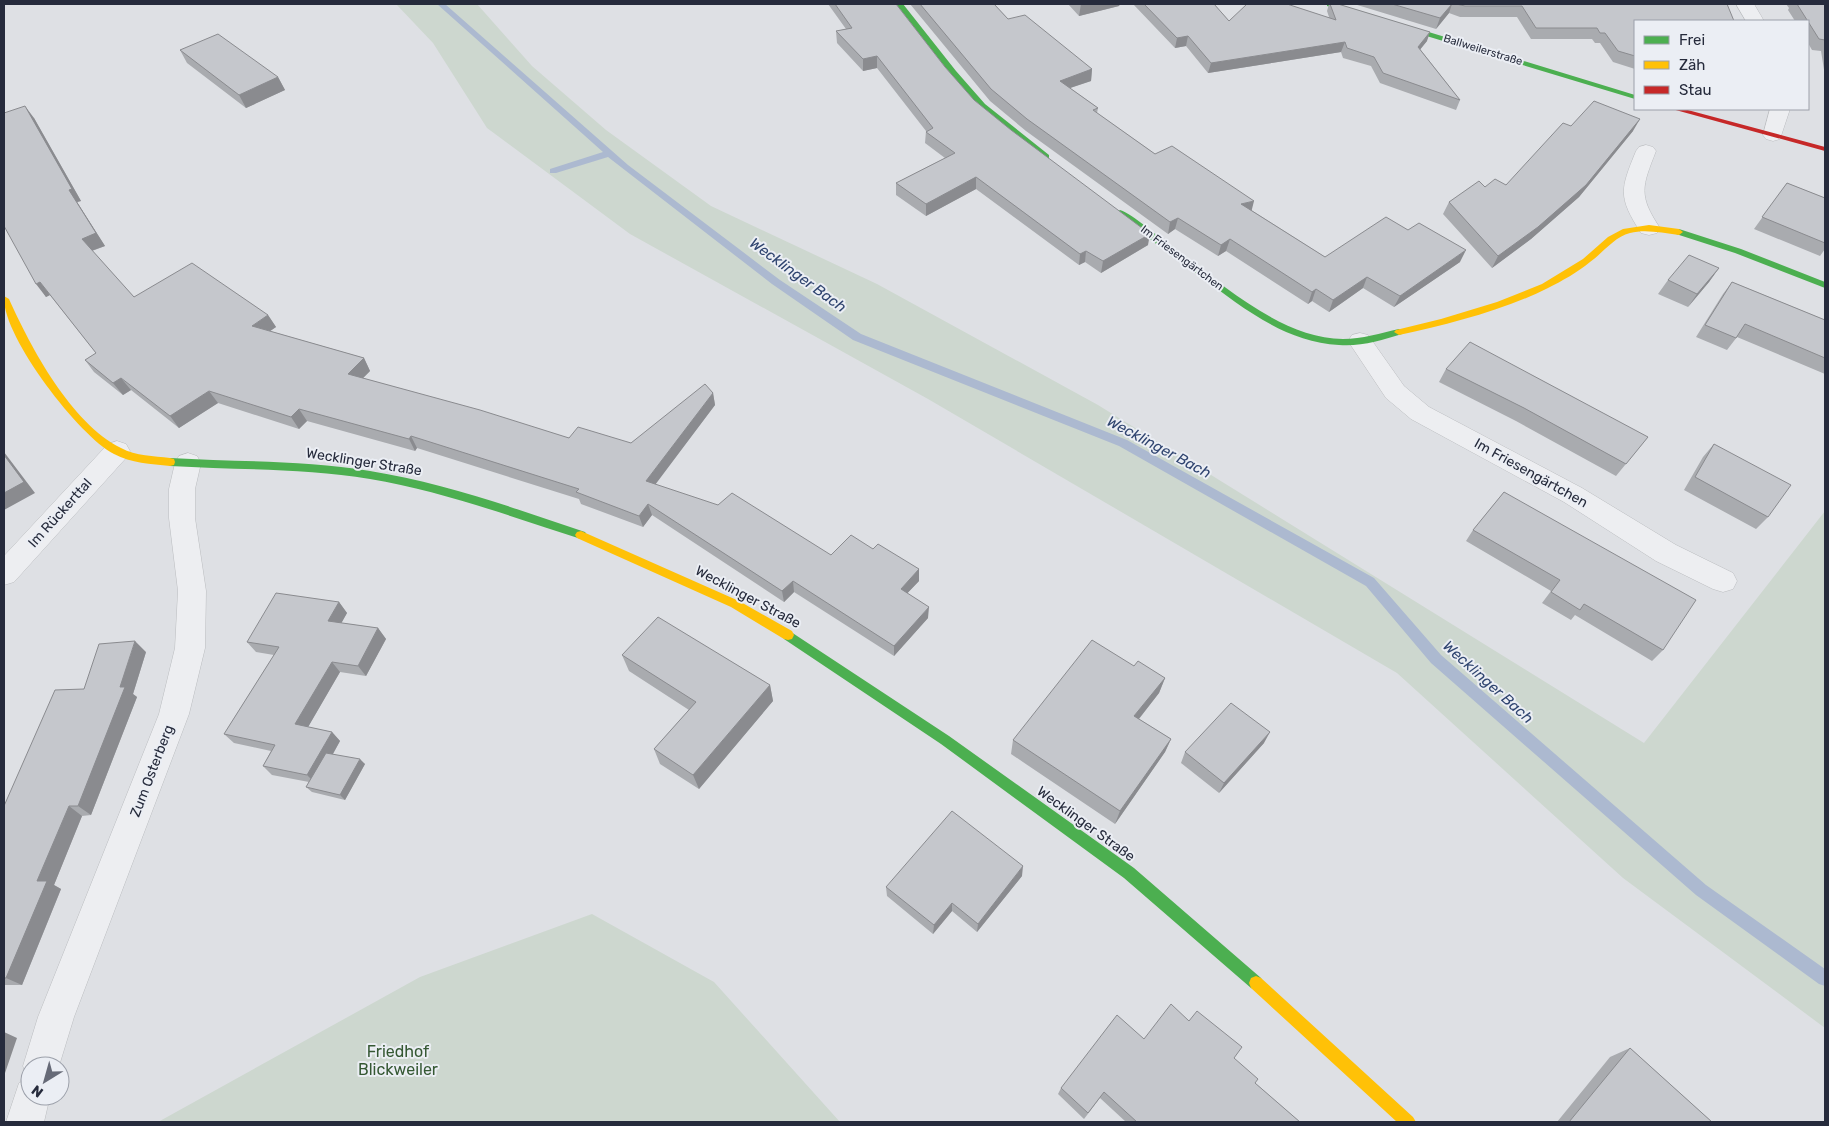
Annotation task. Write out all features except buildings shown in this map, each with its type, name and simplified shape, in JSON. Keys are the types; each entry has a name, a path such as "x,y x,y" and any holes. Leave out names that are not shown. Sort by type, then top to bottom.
{"street":[{"path":"899,4 953,73 982,106 1056,164"},
{"name":"Ballweilerstraße","path":"1330,4 1634,97"},
{"path":"1745,4 1754,20"},
{"path":"1680,110 1825,149"},
{"path":"1773,135 1780,110"},
{"path":"1646,151 1632,195 1636,211 1649,228"},
{"name":"Im Friesengärtchen","path":"1110,205 1266,319 1286,330 1311,338 1337,342 1360,340 1442,322 1500,304 1545,286 1586,261 1611,239 1626,231 1649,228 1692,235 1825,285"},
{"name":"Wecklinger Straße","path":"4,300 13,321 53,386 87,430 117,451 139,458 188,463 294,466 370,476 449,492 592,538 735,604 808,647 945,740 1129,873 1277,1001 1408,1122"},
{"name":"Im Friesengärtchen","path":"1360,340 1395,392 1420,413 1573,495 1666,553 1723,581"},
{"name":"Im Rückerttal","path":"4,574 117,451"},
{"name":"Zum Osterberg","path":"44,1056 56,1017 174,714 190,648 192,591 182,518 182,489 188,463"},
{"path":"25,1122 29,1106"}],"green space":[{"path":"396,4 477,4 532,66 606,130 711,206 877,284 1098,405 1644,743 1825,511 1825,1028 1623,878 1397,673 928,399 630,234 487,128 433,43"},
{"name":"Friedhof Blickweiler","path":"592,914 714,982 840,1122 158,1122 420,977"}],"waterway":[{"name":"Wecklinger Bach","path":"441,4 609,153"},
{"path":"553,171 609,153"},
{"name":"Wecklinger Bach","path":"609,153 776,282 857,337 1123,443 1370,582 1436,659 1701,890 1825,978"}],"traffic: fast":[{"path":"899,4 953,73 982,106 1046,157"},
{"path":"1330,4 1634,97"},
{"path":"1120,213 1251,309 1299,334 1317,339 1344,342 1360,341 1399,332"},
{"path":"1679,232 1738,251 1825,285"},
{"path":"170,462 295,467 370,475 450,493 581,535"},
{"path":"788,635 945,740 1129,873 1256,983"}],"traffic: slow":[{"path":"1399,332 1442,322 1500,304 1545,286 1586,261 1611,239 1626,231 1649,228 1679,232"},
{"path":"4,299 12,318 36,361 67,406 83,425 100,440 123,454 170,462"},
{"path":"581,535 735,604 788,635"},
{"path":"1256,983 1408,1122"}],"traffic: jam":[{"path":"1680,110 1825,149"}]}
